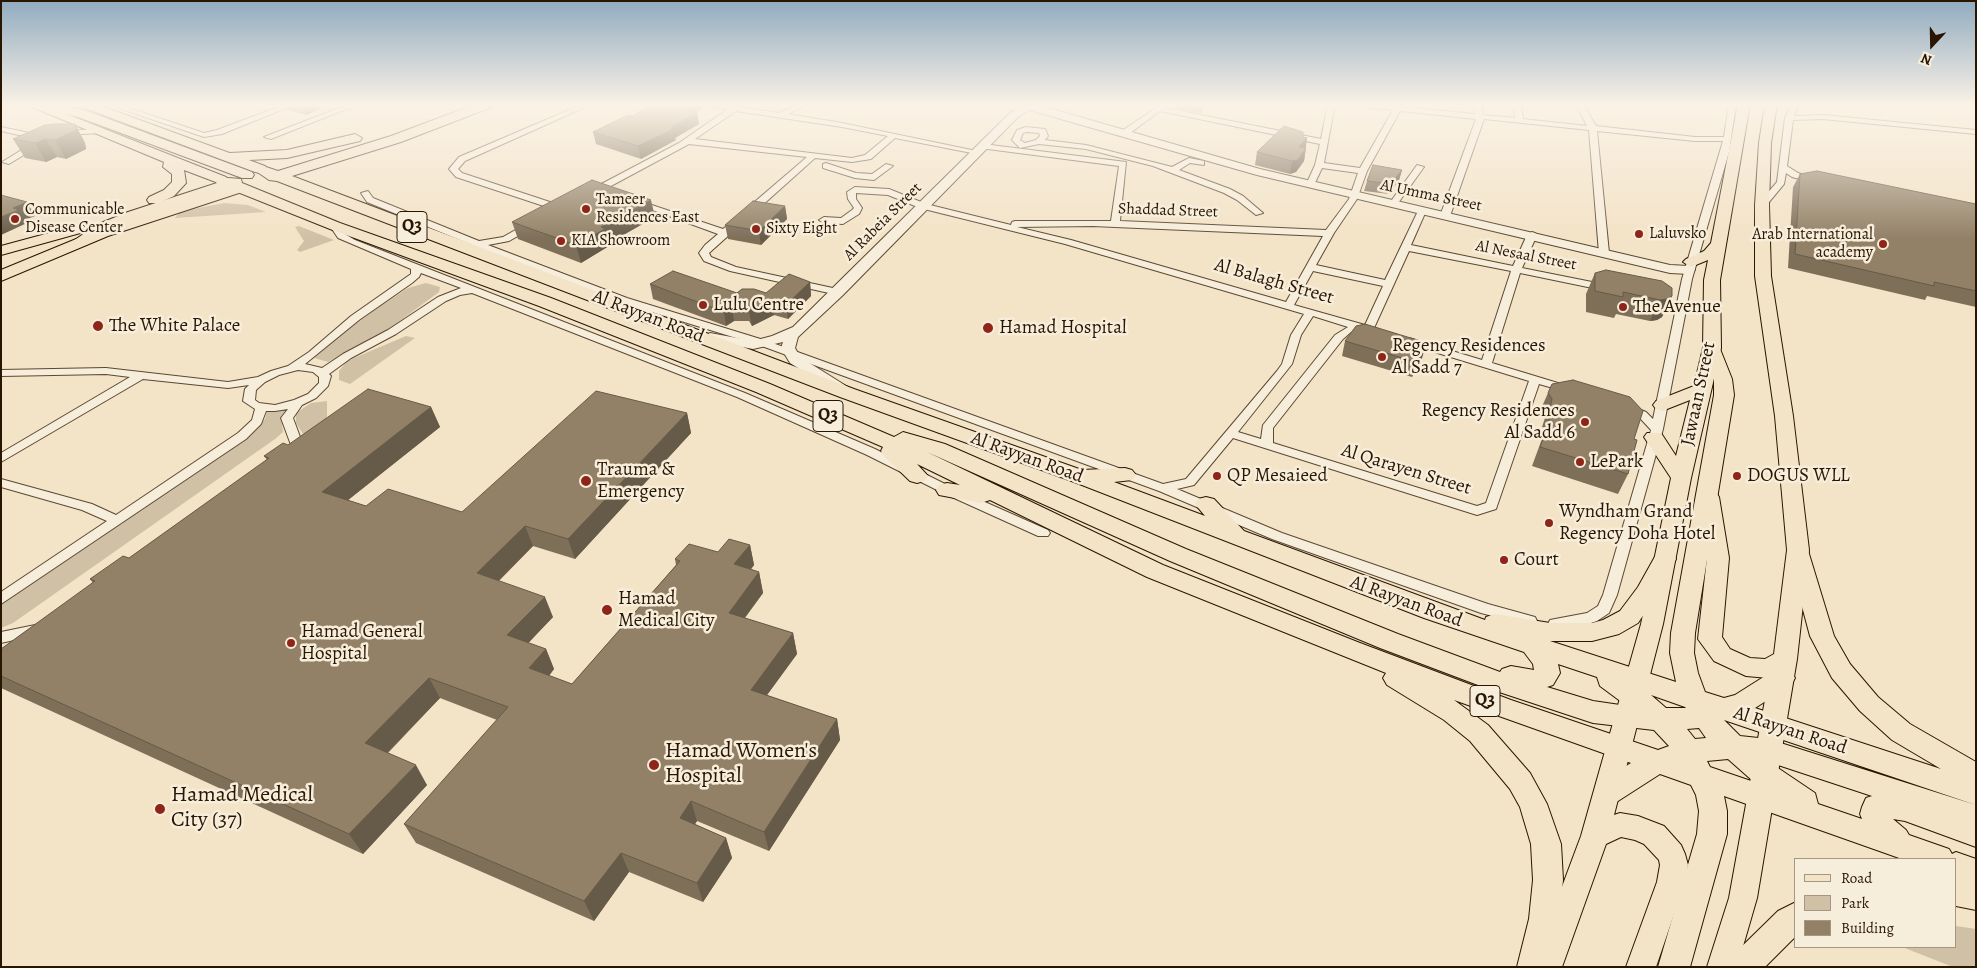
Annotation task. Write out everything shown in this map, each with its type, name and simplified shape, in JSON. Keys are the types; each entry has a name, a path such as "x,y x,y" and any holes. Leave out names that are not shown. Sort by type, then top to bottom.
{"highway":[{"path":"175,149 422,243 487,250"},
{"path":"230,157 256,158 326,149"},
{"path":"251,178 339,149"},
{"path":"251,178 343,149"},
{"path":"79,236 133,215 343,149"},
{"path":"336,198 334,190 323,183 322,176 351,149"},
{"name":"Al Rayyan Road","path":"251,178 336,198 365,201 686,332 1076,476 1433,612 1585,664 1633,698 1708,709 1836,823 1935,858"},
{"name":"Al Rayyan Road","path":"251,178 294,209 335,226 545,302 868,432 1022,508 1155,570 1351,650 1468,695 1658,761 1695,764 1766,762 1976,793"},
{"path":"171,209 236,199 294,209"},
{"path":"365,201 396,209"},
{"path":"1712,348 1723,379 1724,396 1683,633 1682,653 1685,672 1732,748 1766,762 1976,818"},
{"path":"868,432 918,476"},
{"path":"868,432 904,438 938,448 1256,588 1487,678 1593,712 1633,698 1661,720 1695,764 1713,812 1712,834 1674,967"},
{"path":"1076,476 1125,475"},
{"path":"947,490 997,500 1022,508"},
{"path":"1201,502 1240,539"},
{"path":"1798,550 1822,636 1841,671 1869,704 1901,732 1976,776"},
{"path":"1433,612 1550,632 1592,632 1610,627 1629,616 1646,593 1665,559"},
{"path":"1256,588 1381,627 1523,680 1538,680 1547,673 1546,662 1534,647"},
{"path":"1351,650 1452,712 1479,733 1520,781 1533,804 1546,844 1548,880 1544,919 1533,967"},
{"path":"1661,720 1708,709 1763,692 1784,668"},
{"path":"1695,764 1732,748"},
{"path":"1608,792 1658,761"},
{"path":"1909,848 1878,826 1874,814 1876,807 1888,806 1905,809 1976,834"},
{"path":"1957,866 1976,873"},
{"path":"1957,892 1976,896"},
{"path":"1744,967 1789,921 1794,919"}],"main road":[{"name":"Al Rayyan Road","path":"144,149 171,160 251,178"},
{"name":"Al Rayyan Road","path":"213,149 230,157 251,178"},
{"name":"Jawaan Street","path":"1547,967 1595,836 1652,624 1700,390 1712,348 1712,280 1719,244 1730,149"},
{"path":"1722,967 1742,898 1784,668 1798,550 1784,416 1763,276 1762,205 1766,149"},
{"path":"1,276 169,193 179,183 179,172 170,166 171,160"},
{"path":"154,200 251,178"},
{"path":"1,265 79,236 171,209 251,178"},
{"path":"1,251 79,236"},
{"path":"1689,270 1719,244"},
{"path":"1662,405 1700,390"},
{"path":"1655,433 1681,478"},
{"path":"1708,492 1718,558 1709,631 1710,639 1722,655 1746,667 1784,668"},
{"path":"1595,836 1620,825 1638,828 1654,835 1670,854 1674,865 1671,882 1641,967"}],"street":[{"path":"4,161 26,149"},
{"path":"485,149 462,159 453,169 458,175 566,207 487,250"},
{"path":"584,198 603,191 674,149"},
{"path":"762,149 852,160 868,157"},
{"path":"824,220 843,221 856,212 858,208 852,199 851,192 855,190 848,184 868,157 877,149"},
{"name":"Al Rabeia Street","path":"686,332 740,344 763,344 796,330 838,292 980,149"},
{"path":"1029,149 1123,164 1115,224"},
{"path":"1096,149 1137,158 1173,170 1240,198 1259,213"},
{"name":"Al Umma Street","path":"1172,149 1353,196 1532,235 1670,269 1689,270"},
{"path":"1310,185 1319,165 1322,149"},
{"path":"1289,306 1329,233 1354,198 1353,196 1363,171 1375,149"},
{"path":"1445,216 1468,149"},
{"path":"1595,149 1604,253"},
{"path":"1721,149 1725,152"},
{"name":"Jawaan Street","path":"1565,624 1582,621 1604,609 1610,595 1662,405 1689,270 1726,149"},
{"path":"1762,205 1777,190 1782,179 1785,149"},
{"path":"814,155 705,250 704,253 707,259 744,272 838,292"},
{"path":"1173,170 1189,160 1201,162"},
{"path":"1319,165 1363,171"},
{"path":"826,166 855,175 874,177 889,166"},
{"path":"1392,204 1420,166"},
{"path":"1783,167 1790,172 1809,179"},
{"path":"1782,179 1809,179 1827,182"},
{"name":"Al Balagh Street","path":"855,190 888,192 923,206 1068,242 1578,392"},
{"path":"626,199 725,233"},
{"name":"Al Rayyan Road","path":"396,209 487,250 623,300 763,344 1163,488 1201,502 1277,536 1486,609 1523,620 1565,624"},
{"path":"1268,446 1267,428 1339,337 1347,330 1364,328 1388,284 1422,210"},
{"name":"Shaddad Street","path":"1006,226 1018,224 1115,224 1329,233"},
{"name":"Al Rayyan Road","path":"335,226 337,232 346,239 471,290 579,330 741,395 871,452 947,490 1043,532"},
{"path":"1486,365 1516,269 1532,235"},
{"path":"487,250 506,239"},
{"name":"Al Nesaal Street","path":"1405,247 1614,290"},
{"path":"1,373 92,370 222,385 240,385 261,380 291,368 313,354 355,318 400,288 416,274 416,267"},
{"path":"1310,267 1388,284"},
{"path":"400,288 425,281 438,282 446,287 442,299"},
{"path":"323,373 339,361 392,332 442,299 458,292 486,290 545,302"},
{"path":"1163,488 1190,482 1231,434 1284,369 1296,335 1310,312"},
{"path":"796,330 788,343 791,354 802,365 834,383 847,393"},
{"path":"291,368 311,368 323,373"},
{"path":"280,464 297,448 297,442 287,418 298,403 321,388 325,380 323,373"},
{"path":"1,458 141,375"},
{"name":"Al Qarayen Street","path":"1231,434 1470,510 1484,509 1490,506 1535,379"},
{"path":"248,397 251,389 261,380"},
{"path":"222,385 248,397 252,404 261,408 275,408 298,403"},
{"path":"1655,433 1642,414 1612,403 1644,408 1662,405"},
{"path":"1,599 242,436 257,421 261,408"},
{"path":"1,477 17,485 67,503 80,512 117,521"},
{"path":"1,482 17,485"},
{"path":"1190,482 1201,502"},
{"path":"1,638 50,626"}],"green space":[{"path":"224,203 248,205 266,212 175,218 179,213"},
{"path":"299,226 334,240 300,252 297,250 304,241 295,227"},
{"path":"426,283 440,287 439,292 386,331 328,362 314,358 343,333 380,306 408,288"},
{"path":"406,336 415,338 350,384 339,380 339,371 347,361"},
{"path":"327,401 327,419 313,431 303,434 296,423 296,413 311,403"},
{"path":"289,408 281,416 283,432 275,439 13,623 1,628 1,603 249,435 265,419 267,411"},
{"path":"1957,926 1976,929 1976,967 1953,967 1905,948 1957,948"}],"building":[{"path":"1260,149 1305,149 1298,160 1292,161 1257,152"},
{"path":"1373,165 1402,170 1391,184 1367,181"},
{"name":"Arab International academy","path":"1817,171 1976,204 1976,291 1934,282 1934,286 1795,254 1800,174"},
{"path":"592,180 651,200 601,227 605,229 576,245 512,222"},
{"path":"1,195 27,202 13,208 19,210 1,217"},
{"path":"753,201 785,206 759,231 725,225"},
{"path":"1606,270 1662,281 1672,288 1672,296 1660,300 1623,292 1623,297 1595,291 1595,273"},
{"path":"673,271 737,293 742,289 754,289 766,293 789,274 810,282 786,305 772,300 749,311 747,308 749,307 732,307 724,312 650,284"},
{"path":"1365,324 1427,343 1416,362 1345,341 1356,326"},
{"path":"1573,380 1630,397 1643,411 1634,439 1637,440 1628,474 1540,447 1554,409 1550,408 1552,399 1548,393 1552,384"},
{"path":"368,389 431,407 322,492 366,506 388,489 462,512 596,391 687,413 568,539 525,526 477,573 545,597 507,635 546,649 529,668 572,684 680,561 675,559 689,544 718,552 729,539 750,545 734,564 759,572 729,613 793,633 751,690 837,719 764,832 691,801 680,818 726,838 697,883 621,853 584,901 404,824 508,707 429,678 365,743 416,765 349,834 1,676 1,649 95,581 90,579 123,556 129,558 269,458 264,456 283,443 288,445"}],"place":[{"name":"Tameer Residences East","path":"586,209"},
{"name":"Communicable Disease Center","path":"15,219"},
{"name":"Sixty Eight","path":"756,229"},
{"name":"Laluvsko","path":"1639,234"},
{"name":"KIA Showroom","path":"561,241"},
{"name":"Arab International academy","path":"1883,244"},
{"name":"Lulu Centre","path":"703,305"},
{"name":"The Avenue","path":"1623,307"},
{"name":"The White Palace","path":"98,326"},
{"name":"Hamad Hospital","path":"988,328"},
{"name":"Regency Residences Al Sadd 7","path":"1382,357"},
{"name":"Regency Residences Al Sadd 6","path":"1585,422"},
{"name":"LePark","path":"1580,462"},
{"name":"QP Mesaieed","path":"1217,476"},
{"name":"DOGUS WLL","path":"1737,476"},
{"name":"Trauma & Emergency","path":"586,481"},
{"name":"Wyndham Grand Regency Doha Hotel","path":"1549,523"},
{"name":"Court","path":"1504,560"},
{"name":"Hamad Medical City","path":"607,610"},
{"name":"Hamad General Hospital","path":"291,643"},
{"name":"Hamad Women's Hospital","path":"654,765"},
{"name":"Hamad Medical City (37)","path":"160,809"}]}
